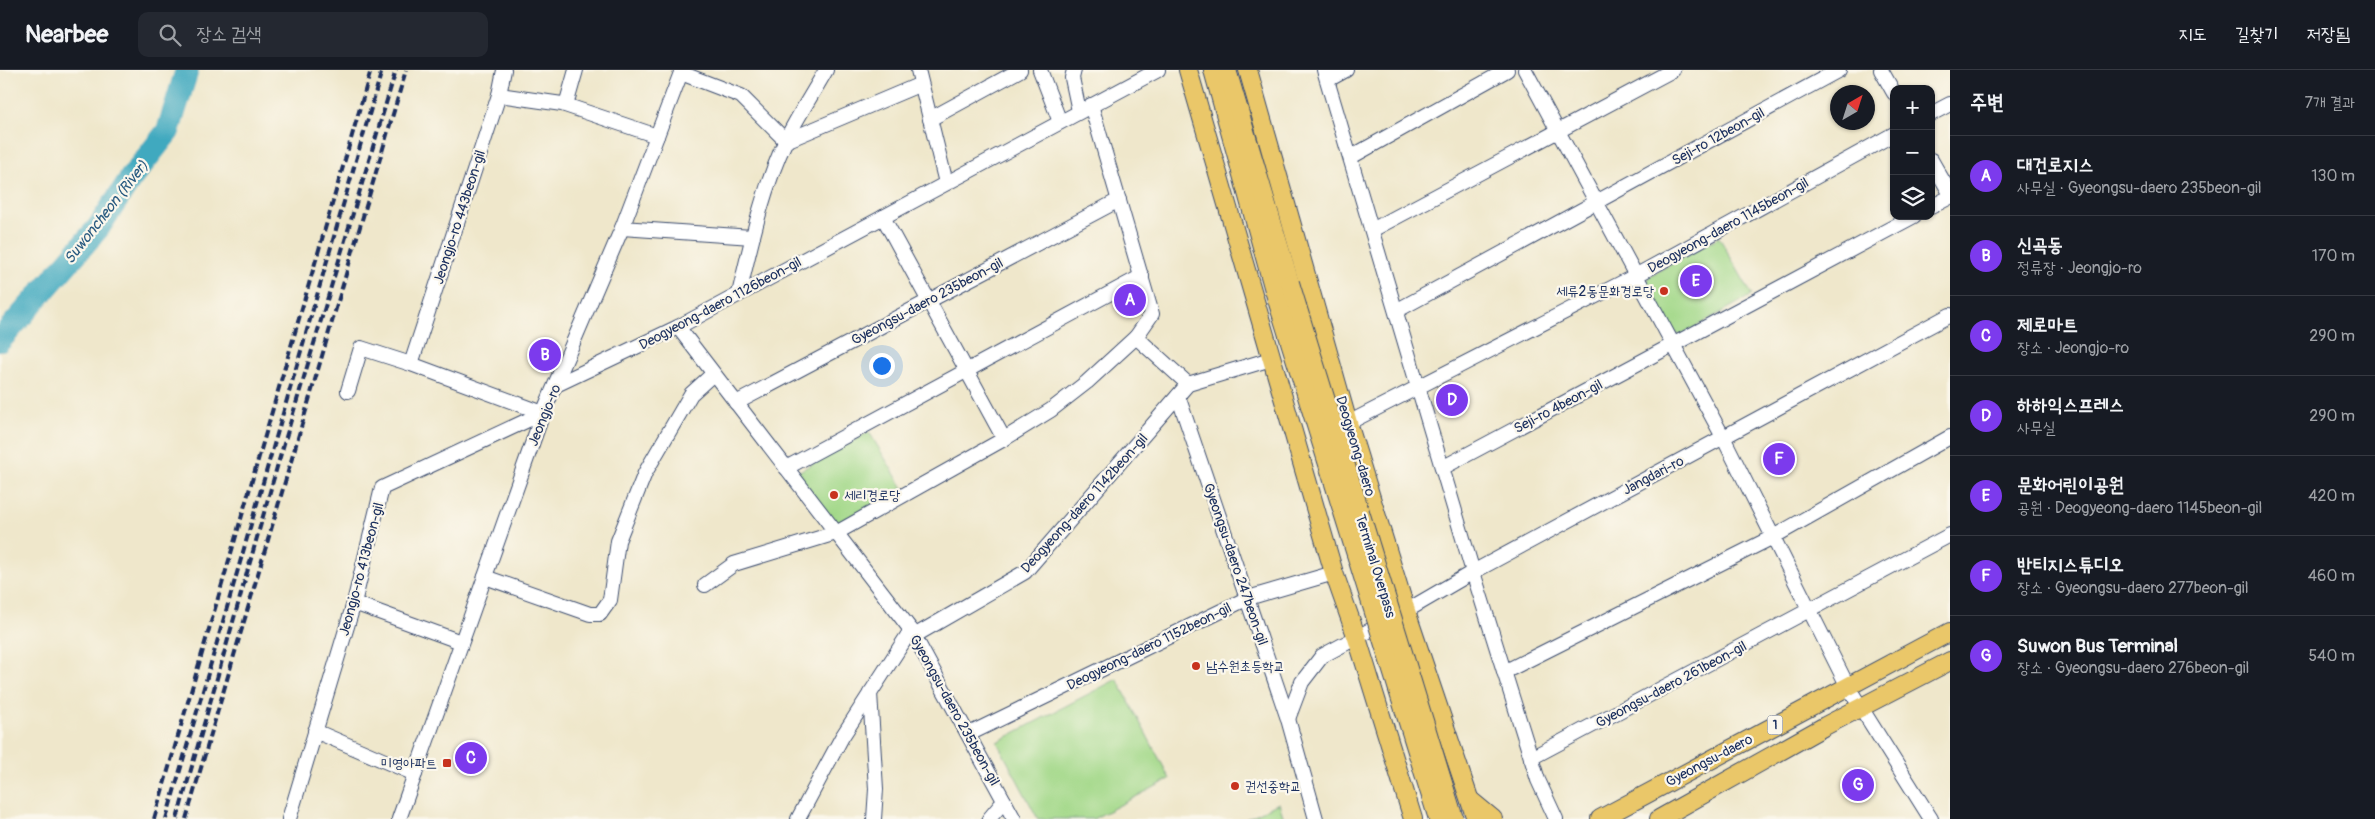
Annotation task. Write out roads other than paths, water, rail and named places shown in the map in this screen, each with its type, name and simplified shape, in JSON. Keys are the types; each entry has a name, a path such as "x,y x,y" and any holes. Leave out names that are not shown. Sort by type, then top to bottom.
{"main road":[{"path":"1188,70 1334,573 1357,638 1413,819"},
{"path":"1213,70 1250,172"},
{"path":"1227,70 1250,172 1282,287"},
{"name":"Deogyeong-daero","path":"1248,70 1348,423 1406,611 1467,798 1476,819"},
{"path":"1250,172 1254,93"},
{"path":"1199,108 1250,172"},
{"name":"Terminal Overpass","path":"1282,287 1438,819"},
{"name":"Terminal Overpass","path":"1282,287 1454,819"},
{"name":"Gyeongsu-daero","path":"1600,819 1950,632"},
{"name":"Gyeongsu-daero","path":"1658,819 1950,661"},
{"path":"1467,798 1493,819"}],"street":[{"name":"Jeongjo-ro 443beon-gil","path":"411,364 499,95 504,70"},
{"path":"564,105 576,70"},
{"path":"739,294 752,237 786,141 826,70"},
{"path":"918,70 946,182"},
{"path":"930,119 1020,70"},
{"path":"1040,70 1060,122"},
{"path":"705,585 734,564 836,532 1004,439 1051,410 1087,382 1136,337 1152,314 1119,200 1072,78 1074,70"},
{"name":"Deogyeong-daero 1126beon-gil","path":"556,385 678,327 1158,70"},
{"path":"1346,70 1326,75 1473,572 1538,780 1556,819"},
{"path":"1350,157 1507,70"},
{"path":"1525,70 1723,437 1848,687 1931,819"},
{"path":"1372,230 1673,70"},
{"name":"Seji-ro 12beon-gil","path":"1597,202 1839,70"},
{"path":"1882,70 1890,85"},
{"path":"682,72 741,96 786,141"},
{"name":"Jeongjo-ro","path":"399,819 543,413 622,228 682,72"},
{"path":"786,141 921,84"},
{"path":"499,95 564,105 657,136"},
{"path":"1935,112 1950,104"},
{"name":"Deogyeong-daero 1145beon-gil","path":"1348,423 1637,275 1890,136"},
{"path":"1935,167 1950,195 1935,204"},
{"name":"Gyeongsu-daero 235beon-gil","path":"736,403 1119,200"},
{"path":"1396,311 1597,202"},
{"path":"882,217 968,368 1004,439"},
{"path":"1674,345 1907,220"},
{"path":"622,228 752,237"},
{"path":"786,468 968,368 1142,276"},
{"name":"Jangdari-ro","path":"1357,638 1473,572 1950,315"},
{"name":"Gyeongsu-daero 235beon-gil","path":"678,327 913,633 1014,819"},
{"path":"1136,337 1188,384 1271,359"},
{"name":"Seji-ro 4beon-gil","path":"1442,468 1674,345"},
{"path":"348,391 361,348 411,364 543,413"},
{"path":"485,576 590,614 600,614 610,600 618,540 644,473 691,394 713,374"},
{"name":"Deogyeong-daero 1142beon-gil","path":"913,633 1025,572 1188,384"},
{"name":"Gyeongsu-daero 247beon-gil","path":"1178,396 1288,719 1316,819"},
{"name":"Jeongjo-ro 413beon-gil","path":"289,819 354,604 382,488 543,413"},
{"path":"1504,672 1773,537 1950,438"},
{"name":"Gyeongsu-daero 261beon-gil","path":"1531,758 1950,535"},
{"name":"Deogyeong-daero 1152beon-gil","path":"969,734 1248,598 1334,573"},
{"path":"354,604 461,642"},
{"path":"798,819 842,737 870,693 913,633"},
{"path":"1288,719 1302,682 1322,656 1357,638"},
{"path":"870,693 876,789 874,819"},
{"path":"315,732 415,774"},
{"path":"989,819 1004,801"}],"waterway":[{"name":"Suwoncheon (River)","path":"0,340 98,228 131,178 168,131 187,70"}],"railway":[{"path":"154,819 371,70"},
{"path":"166,819 382,70"},
{"path":"177,819 277,467 396,70"},
{"path":"186,819 406,70"}],"place":[{"name":"문화어린이공원","path":"1696,281"},
{"name":"세류2동문화경로당","path":"1664,291"},
{"name":"대건로지스","path":"1130,300"},
{"name":"신곡동","path":"545,355"},
{"name":"하하익스프레스","path":"1452,400"},
{"name":"반티지스튜디오","path":"1779,459"},
{"name":"세리경로당","path":"834,495"},
{"name":"남수원초등학교","path":"1196,666"},
{"name":"제로마트","path":"471,758"},
{"name":"미영아파트","path":"447,763"},
{"name":"Suwon Bus Terminal","path":"1858,785"},
{"name":"권선중학교","path":"1235,786"}]}
